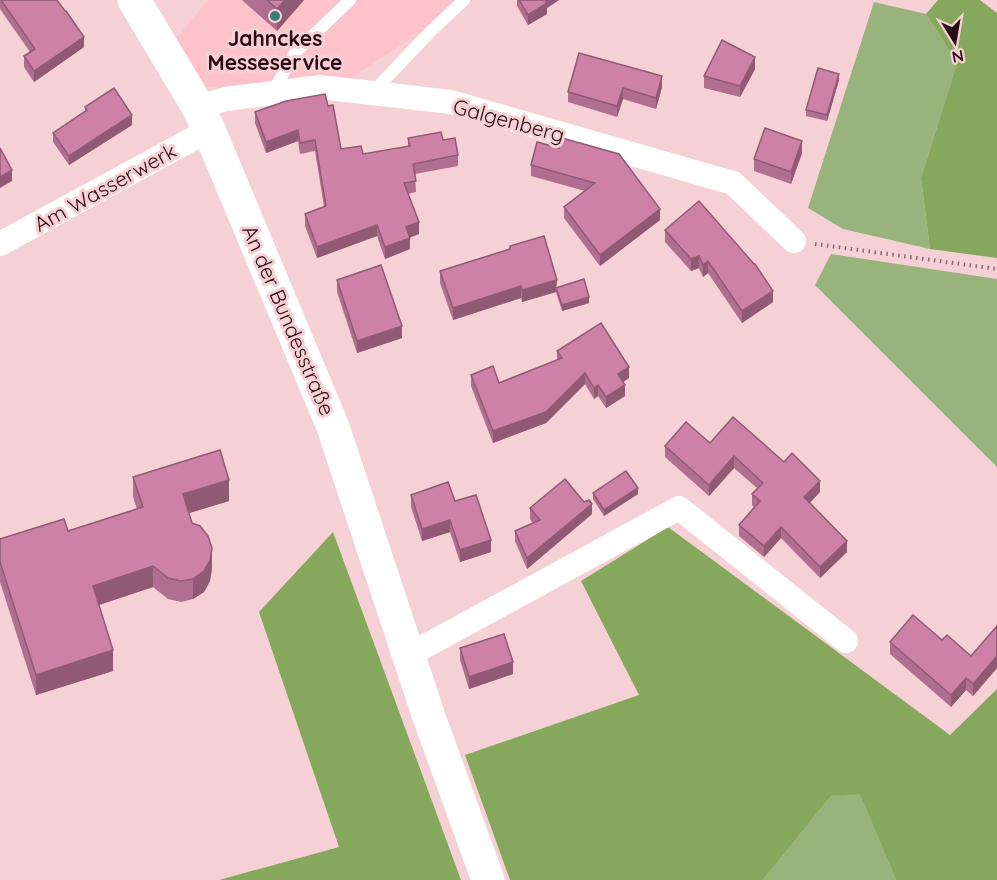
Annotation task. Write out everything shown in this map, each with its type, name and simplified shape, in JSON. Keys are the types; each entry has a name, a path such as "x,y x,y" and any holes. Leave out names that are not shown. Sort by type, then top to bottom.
{"main road":[{"name":"An der Bundesstraße","path":"134,0 203,118 333,428 429,717 488,880"}],"street":[{"name":"Galgenberg","path":"203,118 226,99 320,87 451,102 733,183 794,241"},
{"name":"Am Wasserwerk","path":"0,244 203,118"},
{"path":"409,655 679,508 846,641"}],"lane":[{"path":"272,93 295,53 350,0"},
{"path":"371,93 464,0"}],"path":[{"path":"794,241 997,269"}],"shaded area":[{"path":"208,0 470,0 341,84 318,81 206,87 177,38"}],"green space":[{"path":"938,0 980,0 997,13 997,258 930,249 921,178 957,63 926,14"},
{"path":"874,2 926,14 957,63 921,178 930,249 843,229 808,208"},
{"path":"831,254 997,279 997,467 815,285"},
{"path":"668,527 950,735 997,689 997,880 896,880 860,794 831,796 763,880 510,880 465,755 639,695 581,581"},
{"path":"333,532 461,880 219,880 339,847 259,612"},
{"path":"860,793 896,880 763,880 831,796"}],"building":[{"path":"1,0 57,0 84,37 34,71 24,56 35,49"},
{"path":"267,0 285,0 277,9"},
{"path":"519,0 545,0 547,3 528,15"},
{"path":"722,40 755,57 740,86 704,76"},
{"path":"579,53 662,76 656,98 623,88 617,106 568,92"},
{"path":"818,68 839,74 827,115 806,110"},
{"path":"114,88 132,115 69,156 53,133 87,110 85,107"},
{"path":"325,94 328,106 333,105 341,149 361,146 363,154 410,146 408,138 441,132 443,140 455,138 458,155 413,164 416,181 404,183 419,222 406,227 410,238 385,247 377,225 317,247 305,214 326,206 315,140 300,143 298,130 266,142 255,112 286,101"},
{"path":"765,128 802,141 791,172 754,159"},
{"path":"562,138 619,154 660,209 600,255 564,207 595,183 531,165 537,142 559,148"},
{"path":"0,148 12,170 0,177"},
{"path":"699,201 755,264 773,291 742,311 708,261 703,265 699,256 691,259 665,230"},
{"path":"544,236 557,280 522,290 521,286 453,308 440,271"},
{"path":"381,265 402,326 357,341 337,280"},
{"path":"584,279 589,297 562,305 556,288"},
{"path":"601,323 629,367 618,374 625,385 606,397 598,385 594,388 585,373 546,412 493,431 471,375 493,366 499,383 562,358 557,351"},
{"path":"733,417 784,462 792,453 820,481 804,497 847,541 820,567 781,527 764,546 739,525 760,501 752,494 763,483 734,456 709,485 665,446 686,422 710,443"},
{"path":"220,450 229,480 183,494 192,523 200,526 208,536 212,548 210,560 204,571 193,579 181,581 168,578 153,566 93,586 113,650 36,675 0,562 0,539 64,519 68,531 143,507 133,477"},
{"path":"626,471 638,488 604,510 593,493"},
{"path":"565,479 584,502 589,500 592,504 527,558 515,531 540,520 530,508"},
{"path":"448,482 455,501 476,495 491,540 460,550 450,520 422,529 411,495"},
{"path":"913,615 942,640 947,635 971,656 997,626 997,656 973,684 966,678 951,695 890,642"},
{"path":"504,634 513,662 469,677 460,648"}],"place":[{"name":"Jahnckes Messeservice","path":"275,16"}]}
